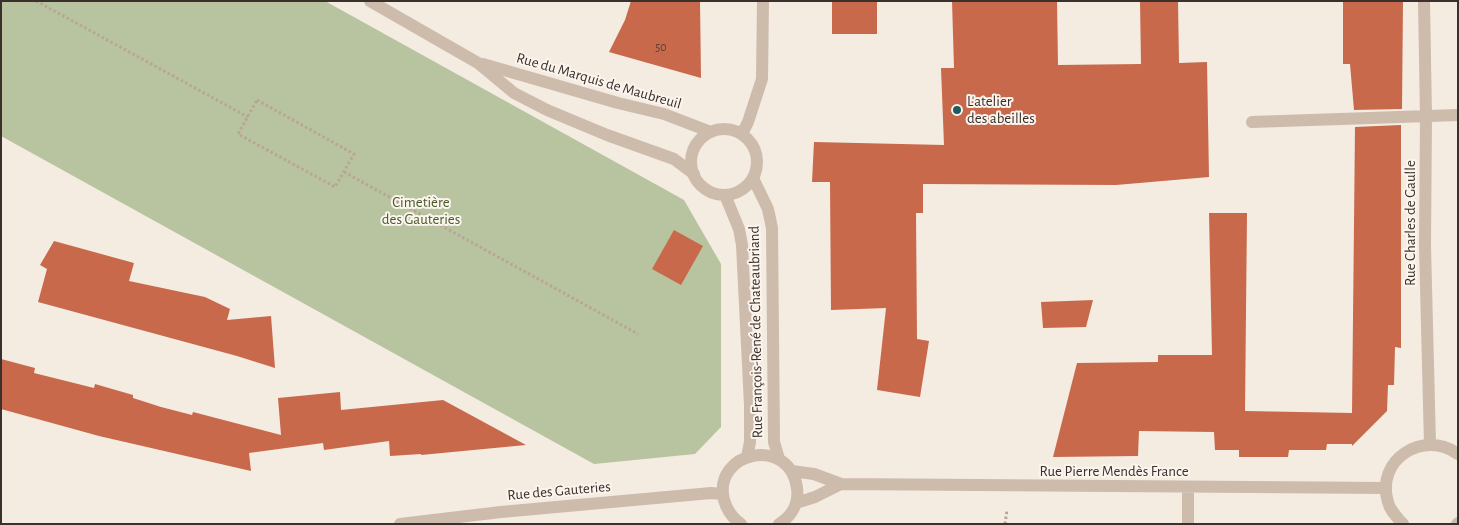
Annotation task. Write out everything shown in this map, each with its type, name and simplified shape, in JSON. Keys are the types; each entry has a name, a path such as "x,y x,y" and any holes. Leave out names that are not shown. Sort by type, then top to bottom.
{"street":[{"name":"Rue du Marquis de Maubreuil","path":"370,1 478,63 514,92 547,110 607,135 674,159 694,174"},
{"path":"742,134 748,122 762,79 763,1"},
{"name":"Rue Charles de Gaulle","path":"1424,1 1426,117 1425,246 1430,444"},
{"name":"Rue du Marquis de Maubreuil","path":"478,63 618,103 664,114 711,132"},
{"path":"1252,122 1458,115"},
{"path":"721,129 732,130 742,134 755,149 757,169 753,178 746,187 736,192 725,195 715,194 699,183 694,174 692,154 696,145 711,132 721,129"},
{"name":"Rue François-René de Chateaubriand","path":"753,178 768,209 772,228 774,442 779,459"},
{"name":"Rue François-René de Chateaubriand","path":"725,195 739,229 742,245 750,405 750,442 747,457"},
{"path":"1403,524 1394,514 1388,502 1386,488 1388,475 1394,462 1404,452 1416,446 1430,444 1444,446 1458,454"},
{"path":"741,524 726,509 722,494 724,482 728,471 736,463 757,454 779,459 792,471 796,481 798,492 796,503 792,513 780,524"},
{"name":"Rue Pierre Mendès France","path":"792,471 814,474 841,484 1386,488"},
{"name":"Rue Pierre Mendès France","path":"796,503 815,497 841,484"},
{"path":"1188,487 1188,524"},
{"name":"Rue des Gauteries","path":"400,524 501,512 711,493 722,494"}],"path":[{"path":"36,1 248,117"},
{"path":"257,100 354,154 344,172 335,187 238,134 257,100"},
{"path":"344,172 638,334"}],"green space":[{"name":"Cimetière des Gauteries","path":"1,1 325,1 684,200 721,264 721,427 695,454 594,464 1,136"}],"building":[{"path":"631,1 700,1 701,78 609,52 625,20"},
{"path":"832,1 877,1 877,34 832,34"},
{"path":"952,1 1057,1 1058,65 1141,64 1140,1 1178,1 1179,63 1207,62 1209,177 1116,185 923,184 923,213 916,213 917,339 929,341 920,397 877,390 886,308 831,310 830,182 812,182 814,142 944,145 941,68 954,68"},
{"path":"1343,1 1403,1 1402,109 1354,110 1350,64 1343,64"},
{"path":"1401,125 1401,348 1395,347 1394,385 1388,385 1387,411 1352,446 1352,444 1327,444 1326,450 1289,450 1288,457 1239,457 1239,450 1215,450 1214,432 1139,431 1138,456 1053,457 1077,363 1158,362 1158,355 1212,355 1209,213 1247,213 1245,411 1352,413 1355,127"},
{"path":"674,230 703,246 681,285 652,269"},
{"path":"54,241 134,263 129,281 205,297 230,309 227,320 271,316 275,368 38,302 47,269 40,265"},
{"path":"1093,300 1086,327 1043,328 1041,302"},
{"path":"1,359 35,368 34,373 94,388 95,384 133,395 133,398 161,407 192,415 193,412 281,435 278,398 340,392 341,410 443,400 526,445 421,455 390,456 389,441 324,450 323,443 249,453 251,471 99,436 1,409"}],"place":[{"name":"L'atelier des abeilles","path":"957,110"}]}
